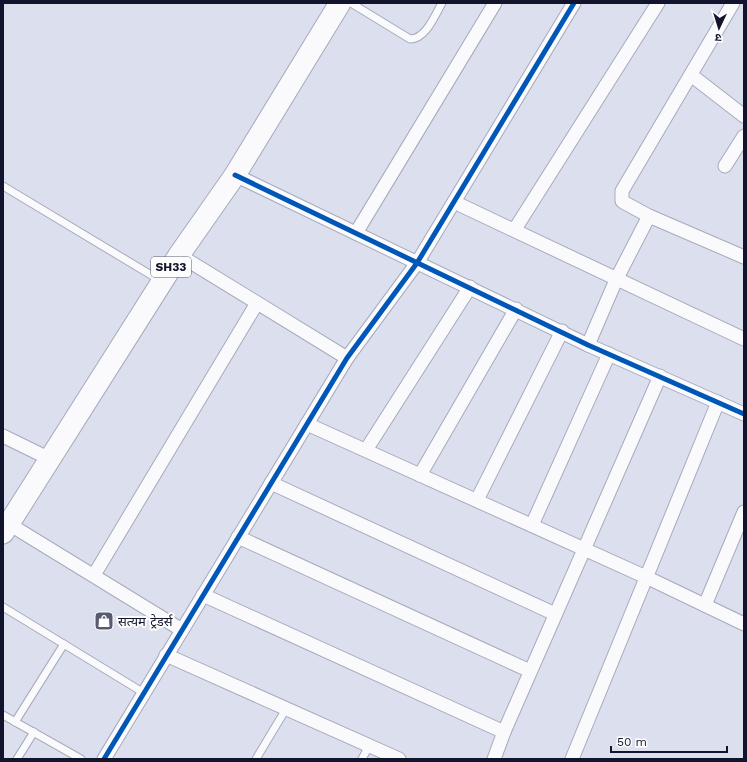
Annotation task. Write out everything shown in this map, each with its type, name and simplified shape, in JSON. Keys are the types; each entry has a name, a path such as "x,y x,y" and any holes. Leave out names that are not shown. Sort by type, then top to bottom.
{"main road":[{"name":"SH33","path":"6,529 162,281 235,175 340,3"}],"street":[{"path":"356,233 495,3"},
{"path":"104,759 347,358 417,263 574,3"},
{"path":"515,229 658,3"},
{"path":"733,3 622,191 622,201 649,216 744,257"},
{"path":"691,75 744,116"},
{"path":"725,166 744,136"},
{"path":"235,175 609,354 744,414"},
{"path":"454,202 515,229 616,280 744,339"},
{"path":"588,344 616,280 649,216"},
{"path":"179,255 347,358"},
{"path":"366,450 470,287"},
{"path":"94,575 257,303"},
{"path":"420,475 516,310"},
{"path":"477,500 562,331"},
{"path":"532,525 609,354"},
{"path":"494,759 530,671 660,376"},
{"path":"572,759 718,402"},
{"path":"307,424 646,577 744,624"},
{"path":"3,436 50,459"},
{"path":"271,483 555,614"},
{"path":"705,605 744,512"},
{"path":"6,529 94,575 182,630"},
{"path":"238,537 530,671"},
{"path":"203,595 504,732"},
{"path":"166,656 399,759"}],"lane":[{"path":"351,3 410,39 416,39 422,36 442,3"},
{"path":"3,186 162,281"},
{"path":"3,607 144,693"},
{"path":"15,722 64,644"},
{"path":"256,759 286,709"},
{"path":"3,715 82,759"},
{"path":"18,759 34,732"},
{"path":"362,759 369,746"}],"cycle path":[{"path":"104,759 347,358 417,263 574,3"},
{"path":"235,175 588,345 744,414"}],"place":[{"name":"सत्यम ट्रेडर्स","path":"104,621"}]}
